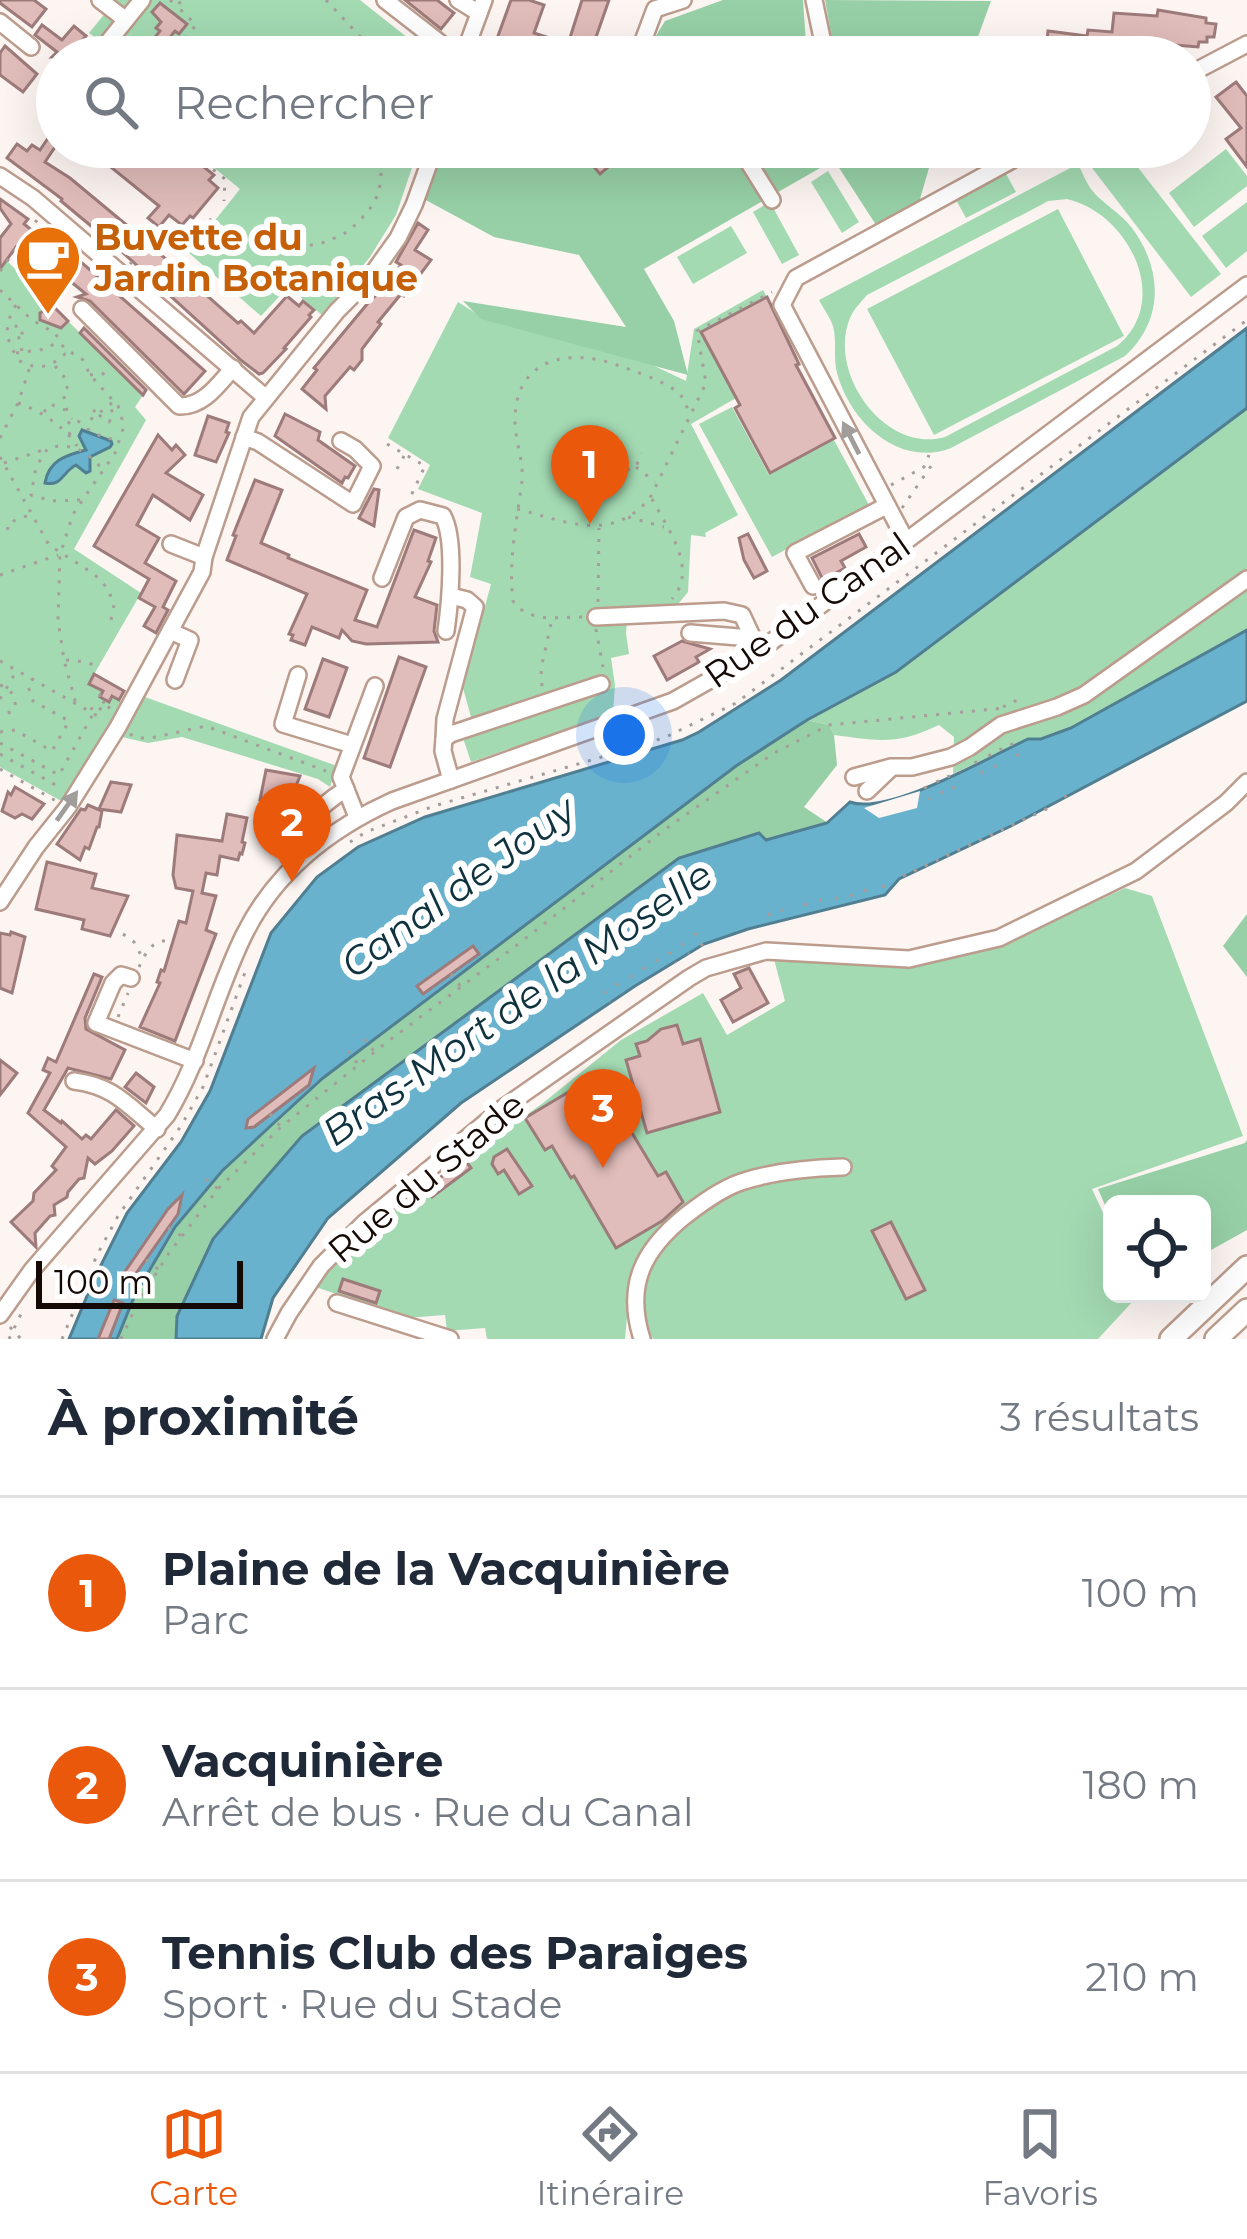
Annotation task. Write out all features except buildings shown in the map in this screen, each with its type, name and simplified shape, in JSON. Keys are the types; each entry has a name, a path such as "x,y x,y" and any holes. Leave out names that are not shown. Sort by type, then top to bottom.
{"highway":[{"path":"1172,1339 1247,1267"},
{"path":"1216,1339 1247,1310"}],"street":[{"path":"100,0 126,20"},
{"path":"113,36 142,0"},
{"path":"385,0 431,36"},
{"path":"458,0 482,7 471,36"},
{"path":"645,36 655,9 682,0"},
{"path":"814,0 822,36"},
{"path":"0,22 31,46"},
{"path":"1211,63 1247,44"},
{"path":"0,902 68,807 202,572 251,417 398,238 427,168"},
{"path":"752,168 772,200"},
{"path":"906,541 782,305 795,280 998,168"},
{"path":"0,176 265,397"},
{"name":"Rue du Canal","path":"0,1317 32,1270 157,1129 184,1086 243,937 272,890 318,843 392,801 673,701 906,541 1247,285"},
{"path":"82,309 179,406 207,397 232,368"},
{"path":"244,437 353,504 372,466 340,441"},
{"path":"812,586 795,553 886,505"},
{"path":"382,578 406,517 432,511 443,516 448,526 451,596 446,631"},
{"path":"171,544 204,556"},
{"path":"854,777 951,757 1001,724 1084,695 1247,579"},
{"path":"451,596 475,607 445,719 443,752 451,780"},
{"path":"596,617 724,611 742,615 755,644"},
{"path":"170,631 190,640 176,680"},
{"path":"690,633 755,644"},
{"path":"298,675 283,724 352,745"},
{"path":"444,739 601,684"},
{"path":"357,817 344,783 352,745 375,686"},
{"path":"867,790 891,767"},
{"name":"Rue du Stade","path":"275,1339 321,1266 364,1223 502,1108 706,968 766,951 909,959 998,938 1136,871 1247,782"},
{"path":"291,868 296,845 318,807 344,783"},
{"path":"131,978 121,975 113,983 96,1023 195,1061"},
{"path":"74,1081 114,1092 157,1129"},
{"path":"642,1339 635,1293 643,1262 662,1234 736,1184 802,1168 843,1166"},
{"path":"337,1303 450,1339"}],"path":[{"path":"170,0 196,26 188,36"},
{"path":"177,6 182,0"},
{"path":"326,0 359,36"},
{"path":"211,168 224,179 224,201"},
{"path":"209,219 254,245 302,247 326,242 350,231 368,212 379,193 382,168"},
{"path":"0,272 45,209"},
{"path":"122,274 170,221"},
{"path":"516,509 561,523 599,526 639,511 650,498 706,383 697,331 795,280"},
{"path":"0,290 30,322 55,333 58,341 83,360 121,411 123,429 115,453 73,514 60,555 58,620 76,704"},
{"path":"16,304 7,326 10,346 20,361 39,367 54,364 65,354 76,356"},
{"path":"22,351 16,326 27,340"},
{"path":"15,354 46,350 58,341"},
{"path":"1,349 10,346"},
{"path":"599,526 602,599 596,617 531,616 518,609 513,601 522,469 515,425 525,380 547,362 588,358 634,371 680,395 689,414"},
{"path":"42,415 67,388 54,364"},
{"path":"0,438 31,365"},
{"path":"90,375 112,377"},
{"path":"63,392 72,419 87,424 92,433 120,440"},
{"path":"93,410 109,422 114,415 111,403"},
{"path":"87,424 111,403"},
{"path":"18,404 70,435 102,470"},
{"path":"50,404 67,411"},
{"path":"70,435 72,419"},
{"path":"80,449 62,444 1,460 49,545 94,574 108,589 114,605 110,625"},
{"path":"387,444 425,466 408,503 413,513"},
{"path":"31,495 36,467 48,448"},
{"path":"636,467 641,453"},
{"path":"397,469 405,454"},
{"path":"929,458 925,478 901,510 886,505 929,458"},
{"path":"636,467 656,484"},
{"path":"627,470 636,467"},
{"path":"22,500 31,495 55,501 82,500"},
{"path":"650,498 680,550 681,587 665,602"},
{"path":"8,530 11,522 32,514"},
{"path":"628,517 666,527"},
{"path":"0,574 60,555"},
{"path":"547,702 541,669 553,617"},
{"path":"64,660 98,668"},
{"path":"0,661 137,738 206,726 344,783"},
{"path":"0,699 3,686 17,671"},
{"path":"0,732 15,730 52,751 69,721 33,700 28,686 32,680"},
{"path":"0,716 16,706 3,686"},
{"path":"0,754 54,784 93,705 106,712 110,702 97,698 101,694"},
{"path":"122,1339 158,1269 182,1236 218,1190 280,1126 664,830 774,753 829,725 1026,707"},
{"path":"0,742 59,775"},
{"path":"1011,743 1018,758"},
{"path":"1000,748 1005,756"},
{"path":"989,754 996,768"},
{"path":"975,761 983,774"},
{"path":"0,769 68,807"},
{"path":"948,775 955,789"},
{"path":"937,780 943,795"},
{"path":"925,786 929,800"},
{"path":"904,876 1055,805"},
{"path":"883,885 886,896"},
{"path":"866,889 868,900"},
{"path":"851,894 854,904"},
{"path":"836,897 839,908"},
{"path":"820,899 823,909"},
{"path":"805,903 808,913"},
{"path":"782,909 785,920"},
{"path":"769,914 772,923"},
{"path":"695,932 703,946"},
{"path":"123,934 134,942 142,958"},
{"path":"682,943 689,954"},
{"path":"670,952 676,963"},
{"path":"656,959 662,969"},
{"path":"643,967 648,977"},
{"path":"451,974 461,987"},
{"path":"630,975 636,985"},
{"path":"616,983 623,993"},
{"path":"604,991 610,1002"},
{"path":"364,1039 374,1052"},
{"path":"348,1052 358,1064"},
{"path":"270,1114 280,1126"},
{"path":"206,1179 218,1190"},
{"path":"168,1228 182,1236"},
{"path":"146,1260 158,1269"},
{"path":"9,1339 21,1314"},
{"path":"0,1317 21,1339"},
{"path":"115,1325 125,1329"}],"green space":[{"path":"116,0 360,0 405,36 93,36 89,33"},
{"path":"723,0 803,0 806,36 656,36 665,21"},
{"path":"825,0 991,1 978,36 832,36"},
{"path":"1226,149 1247,176 1247,186 1194,227 1169,193 1201,168 1211,168 1211,161"},
{"path":"214,168 412,168 396,215 370,257 322,315 288,287 261,316 189,253 240,189"},
{"path":"434,168 820,168 644,269 674,321 688,375 481,319 463,301 626,327 579,255 494,237 424,199"},
{"path":"839,168 929,168 918,206 878,228"},
{"path":"1070,168 1080,168 1091,189 1127,222 1142,244 1154,277 1153,311 1138,342 1125,356 951,448 932,453 896,446 865,424 837,373 833,326 819,300","holes":["1067,199 1108,221 1136,260 1142,283 1141,306 1133,327 1117,346 945,437 923,439 902,433 866,404 854,384 845,340 850,318 867,295 1048,201"]},
{"path":"1092,168 1138,168 1221,274 1191,297"},
{"path":"828,171 859,222 842,233 811,182"},
{"path":"1005,172 1016,192 966,218 955,198"},
{"path":"770,202 799,255 782,264 753,212"},
{"path":"1247,202 1247,251 1226,268 1202,236"},
{"path":"1058,209 1124,336 934,435 867,309"},
{"path":"731,226 747,253 693,284 677,257"},
{"path":"6,260 143,395 135,407 146,420 74,549 141,593 89,683 122,702 63,802 0,767 0,268"},
{"path":"763,290 767,297 736,398 691,424 738,515 705,533 706,537 691,535 688,592 674,609 628,608 629,654 611,658 613,713 471,762 459,726 472,721 463,688 491,584 470,577 482,513 418,489 430,465 388,438 458,302 485,319 596,338 686,381 694,329"},
{"path":"732,407 769,475 834,440 869,505 772,557 699,424"},
{"path":"1247,408 1247,630 1071,728 1027,739 953,774 954,737 939,725 899,739 876,740 834,735 829,725 807,720 896,672"},
{"path":"145,697 337,766 330,787 318,779 182,737 148,743 122,737"},
{"path":"807,720 829,725 834,735 837,765 804,807 828,823 766,840 177,1315 176,1339 117,1339 135,1296 175,1227 222,1171 323,1078 736,766"},
{"path":"1125,888 1152,896 1243,1136 1092,1189 1103,1213 1103,1303 1131,1303 1098,1339 653,1339 629,1295 625,1339 487,1339 485,1328 447,1331 445,1315 406,1318 313,1286 348,1244 543,1103 621,1040 703,993 727,1035 785,1001 774,959 881,966 926,963 1014,938"},
{"path":"1247,914 1247,977 1223,946"},
{"path":"1247,1140 1247,1230 1211,1250 1211,1195 1103,1195 1103,1200 1098,1189"}],"water":[{"name":"Canal de Jouy","path":"1247,328 1247,408 896,672 807,720 736,766 323,1078 222,1171 175,1227 135,1295 117,1339 69,1339 127,1213 181,1142 210,1091 271,933 317,877 358,847 425,817 699,732 781,680"},
{"path":"82,430 112,444 90,457 90,471 76,465 59,481 45,483 55,463 86,450 79,436"},
{"name":"Bras-Mort de la Moselle","path":"1247,630 1247,701 1011,826 899,879 885,895 704,944 461,1103 328,1218 273,1298 261,1339 176,1339 177,1316 213,1239 302,1136 679,858 759,833 766,840 827,823 850,802 888,801 913,793 1028,739 1071,728"}],"pier":[{"path":"920,791 917,808 879,818 864,808"}],"place":[{"name":"Buvette du Jardin Botanique","path":"48,317"},
{"name":"Plaine de la Vacquinière","path":"590,524"},
{"name":"Vacquinière","path":"292,882"},
{"name":"Tennis Club des Paraiges","path":"603,1168"}]}
